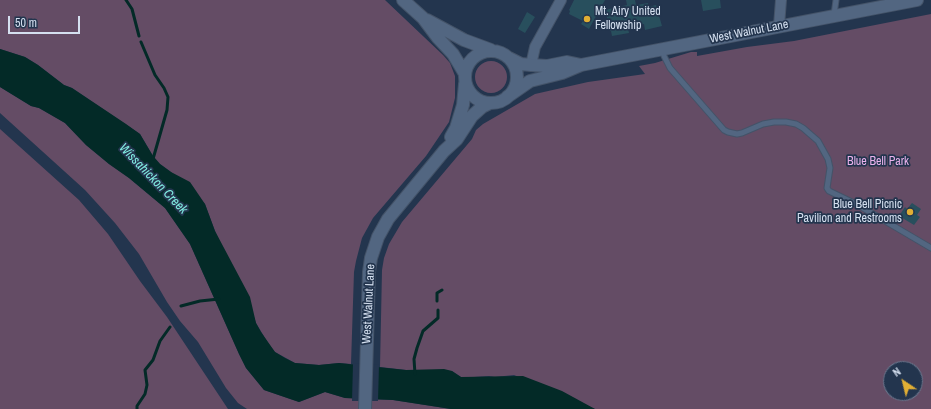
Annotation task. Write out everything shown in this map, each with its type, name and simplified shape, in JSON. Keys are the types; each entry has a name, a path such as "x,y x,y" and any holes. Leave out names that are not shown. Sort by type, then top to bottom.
{"street":[{"path":"403,0 423,18 438,38 453,54 465,78 468,91 476,98 490,103 507,97 514,88 517,77 515,66 508,57 464,40 423,18"},
{"path":"416,0 427,16 440,27"},
{"path":"531,65 535,47 561,0"},
{"path":"779,26 781,0"},
{"name":"West Walnut Lane","path":"507,97 530,81 562,73 581,65 917,0"},
{"path":"465,78 468,64 476,55 493,50"},
{"name":"West Walnut Lane","path":"508,57 521,64 547,66 567,62 581,65"},
{"name":"West Walnut Lane","path":"444,151 460,117 463,105 465,78"},
{"name":"West Walnut Lane","path":"364,409 369,272 374,247 383,227 444,151 457,139 476,111 490,103"}],"lane":[{"path":"834,16 836,0"},
{"path":"663,49 664,56 670,68 724,130 737,134 769,123 786,122 796,124 818,141 828,159 830,168 827,188 829,191 863,208 931,248"}],"green space":[{"path":"0,0 385,0 443,55 450,63 455,76 455,98 449,122 426,156 373,218 362,238 354,272 351,364 339,363 319,365 295,363 275,352 256,323 215,231 205,204 171,172 160,164 153,156 140,134 72,88 64,85 25,57 0,49"},
{"name":"Blue Bell Park","path":"931,14 931,409 595,409 514,375 495,377 461,377 452,371 406,370 380,367 382,270 389,244 402,222 472,139 476,130 483,124 535,94 588,82 645,74 639,66 655,63 691,52 697,52 697,56 747,47 794,41"},
{"path":"491,61 497,62 504,68 507,77 506,83 500,90 491,93 485,92 478,86 475,77 476,71 482,64"},
{"path":"0,87 31,106 39,108 65,123 86,145 165,208 190,244 246,368 264,390 299,402 325,392 345,398 393,400 451,409 247,409 238,403 226,388 198,342 180,321 167,302 139,254 115,223 85,190 0,113"},
{"path":"0,129 79,200 108,234 167,317 228,409 0,409"}],"water":[{"name":"Wissahickon Creek","path":"0,49 25,57 64,85 72,88 126,124 140,134 153,156 160,164 171,172 190,182 205,204 215,231 250,297 256,323 275,352 295,363 319,365 339,363 406,370 444,369 452,371 461,377 523,376 562,391 595,409 451,409 393,400 345,398 325,392 299,402 264,390 246,368 190,244 165,208 86,145 65,123 39,108 31,106 0,87"}],"pier":[{"path":"353,363 379,365 378,401 352,401"}],"building":[{"path":"574,0 605,0 589,29 581,24 583,21 569,14 569,10"},
{"path":"626,0 635,0 636,5 648,3 648,7 656,5 662,26 645,30 644,24 628,28 629,33 612,36 605,10 627,5"},
{"path":"701,0 720,0 721,8 703,11"},
{"path":"527,12 535,17 525,33 518,29"},
{"name":"Blue Bell Picnic Pavilion and Restrooms","path":"912,203 921,209 917,215 920,217 914,225 899,216 905,207 907,209"}],"waterway":[{"path":"126,0 132,9 139,36"},
{"name":"Wissahickon Creek","path":"141,42 155,75 168,97 167,110 153,159"},
{"path":"437,301 437,293 442,290"},
{"path":"181,306 200,301 219,299"},
{"path":"415,374 414,359 423,331 438,318 438,310"},
{"path":"137,409 137,406 145,394 147,385 145,370 153,360 160,341 170,327"}],"place":[{"name":"Mt. Airy United Fellowship","path":"587,19"},
{"name":"Blue Bell Picnic Pavilion and Restrooms","path":"910,212"}]}
